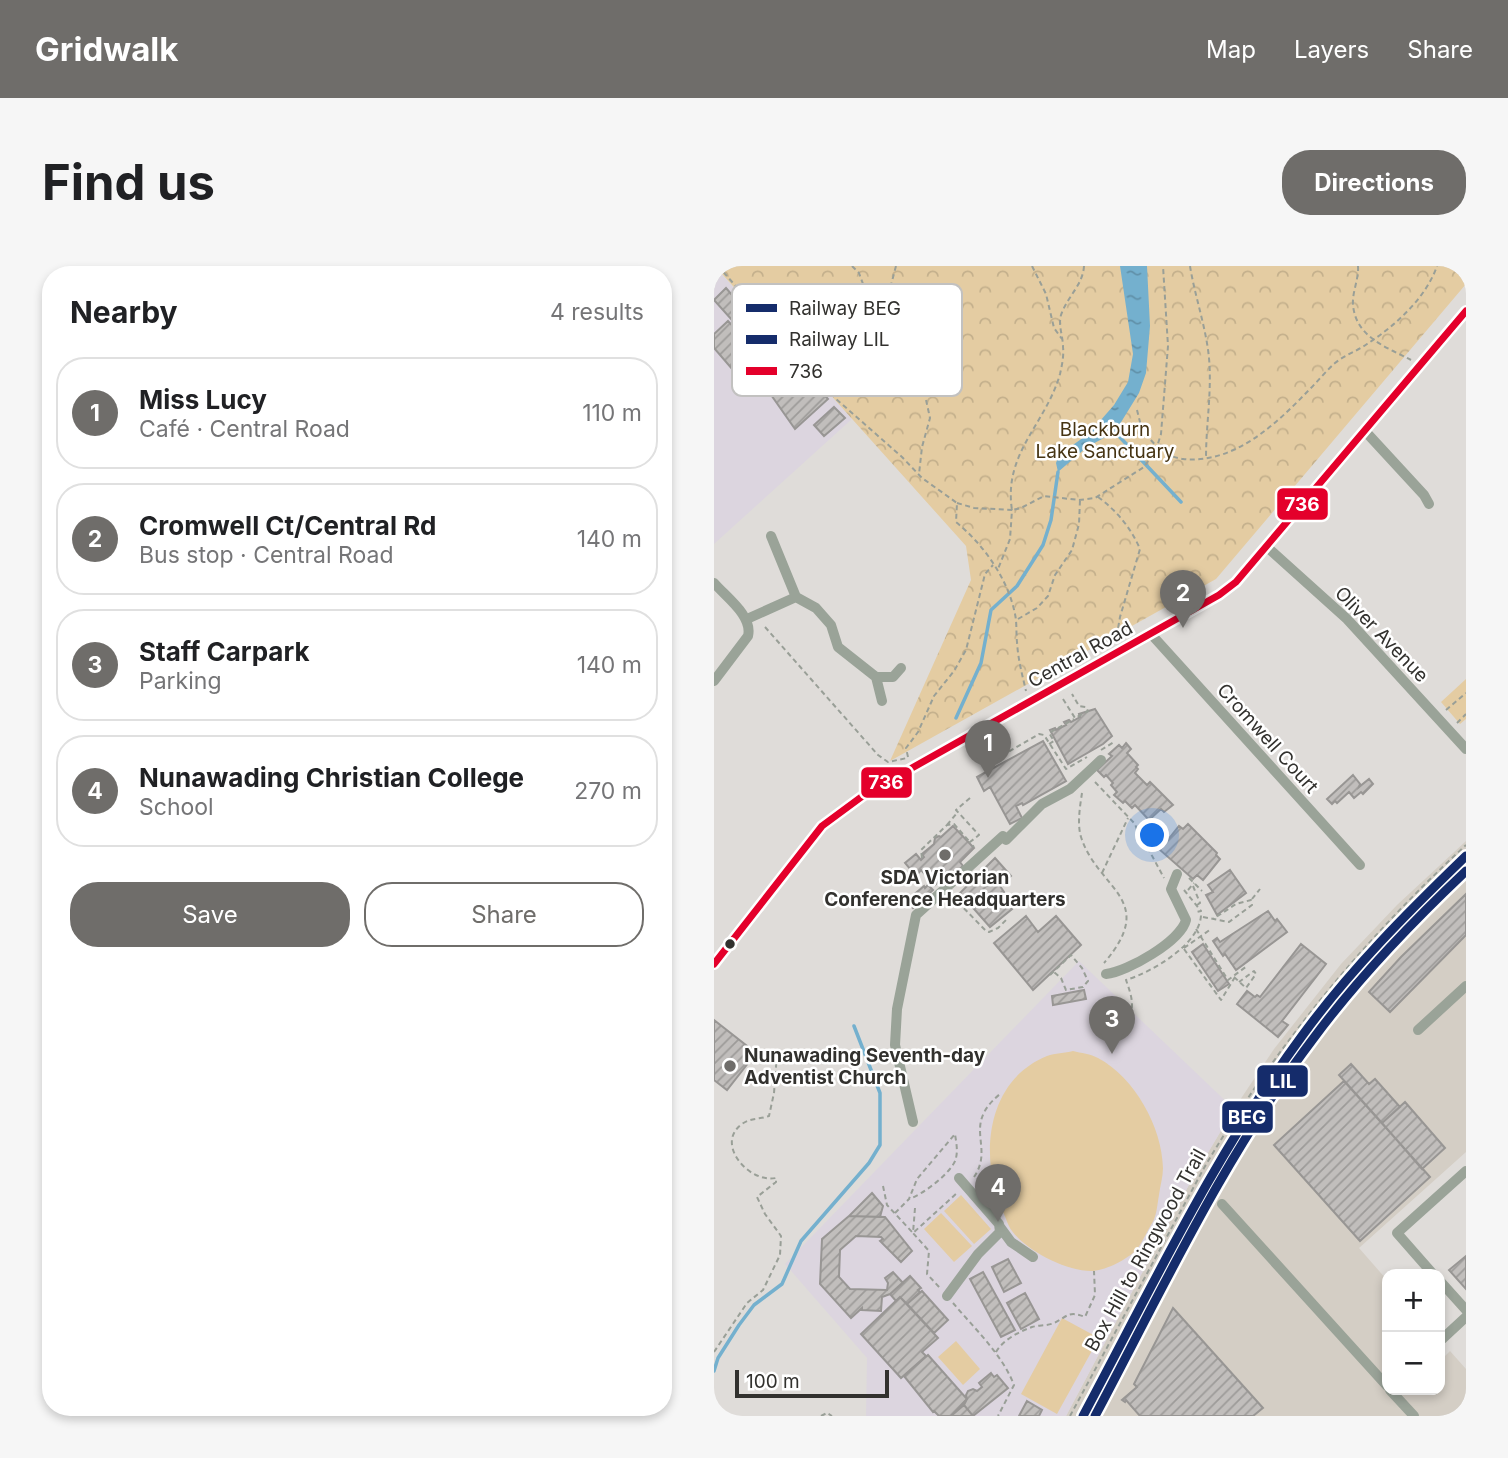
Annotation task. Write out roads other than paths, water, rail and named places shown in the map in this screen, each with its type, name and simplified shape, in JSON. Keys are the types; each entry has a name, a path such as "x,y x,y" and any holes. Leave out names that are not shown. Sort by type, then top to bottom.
{"street":[{"name":"Central Road","path":"714,964 822,827 864,795 1151,634 1219,595 1236,582 1466,311"},
{"path":"1365,431 1400,467 1429,504"},
{"path":"771,536 796,597 816,608 831,625 838,647 876,677 882,701"},
{"name":"Oliver Avenue","path":"1267,547 1348,619 1466,750"},
{"path":"714,583 747,619 750,628 748,636 714,681"},
{"path":"747,619 796,597"},
{"name":"Cromwell Court","path":"1151,634 1360,865"},
{"path":"876,677 893,677 901,668"},
{"path":"913,1122 895,1045 897,1009 916,915 1042,804 1081,783 1101,760"},
{"path":"1104,969 1119,971 1144,959 1183,929 1185,915 1171,886 1177,874"},
{"path":"1418,1030 1466,986"},
{"path":"1429,1269 1397,1233 1464,1174"},
{"path":"962,1182 1011,1242 1032,1258"},
{"path":"1222,1205 1382,1380"},
{"path":"947,1296 978,1255 998,1236 1000,1227"},
{"path":"1445,1287 1466,1310"},
{"path":"1445,1336 1466,1317"},
{"path":"1395,1395 1414,1416"}],"water":[{"path":"1120,266 1147,266 1150,326 1146,373 1139,393 1115,432 1087,447 1058,472 1056,463 1059,455 1084,437 1100,421 1128,382 1133,354"}],"waterway":[{"path":"1115,432 1181,502"},
{"path":"956,718 981,663 991,610 1017,586 1043,545 1051,520 1058,472"},
{"path":"714,1371 718,1358 739,1325 754,1305 782,1284 801,1241 869,1163 880,1145 880,1093 854,1026"}],"rail line":[{"name":"BEG","path":"1083,1416 1186,1222 1270,1081 1320,1012 1360,965 1466,856"},
{"name":"LIL","path":"1095,1416 1196,1223 1281,1083 1330,1016 1367,973 1466,871"}],"place":[{"name":"Cromwell Ct/Central Rd","path":"1183,628"},
{"name":"Miss Lucy","path":"988,778"},
{"name":"SDA Victorian Conference Headquarters","path":"945,855"},
{"name":"Staff Carpark","path":"1112,1054"},
{"name":"Nunawading Seventh-day Adventist Church","path":"730,1066"},
{"name":"Nunawading Christian College","path":"998,1222"}],"park label":[{"name":"Blackburn Lake Sanctuary","path":"1105,440"}]}
